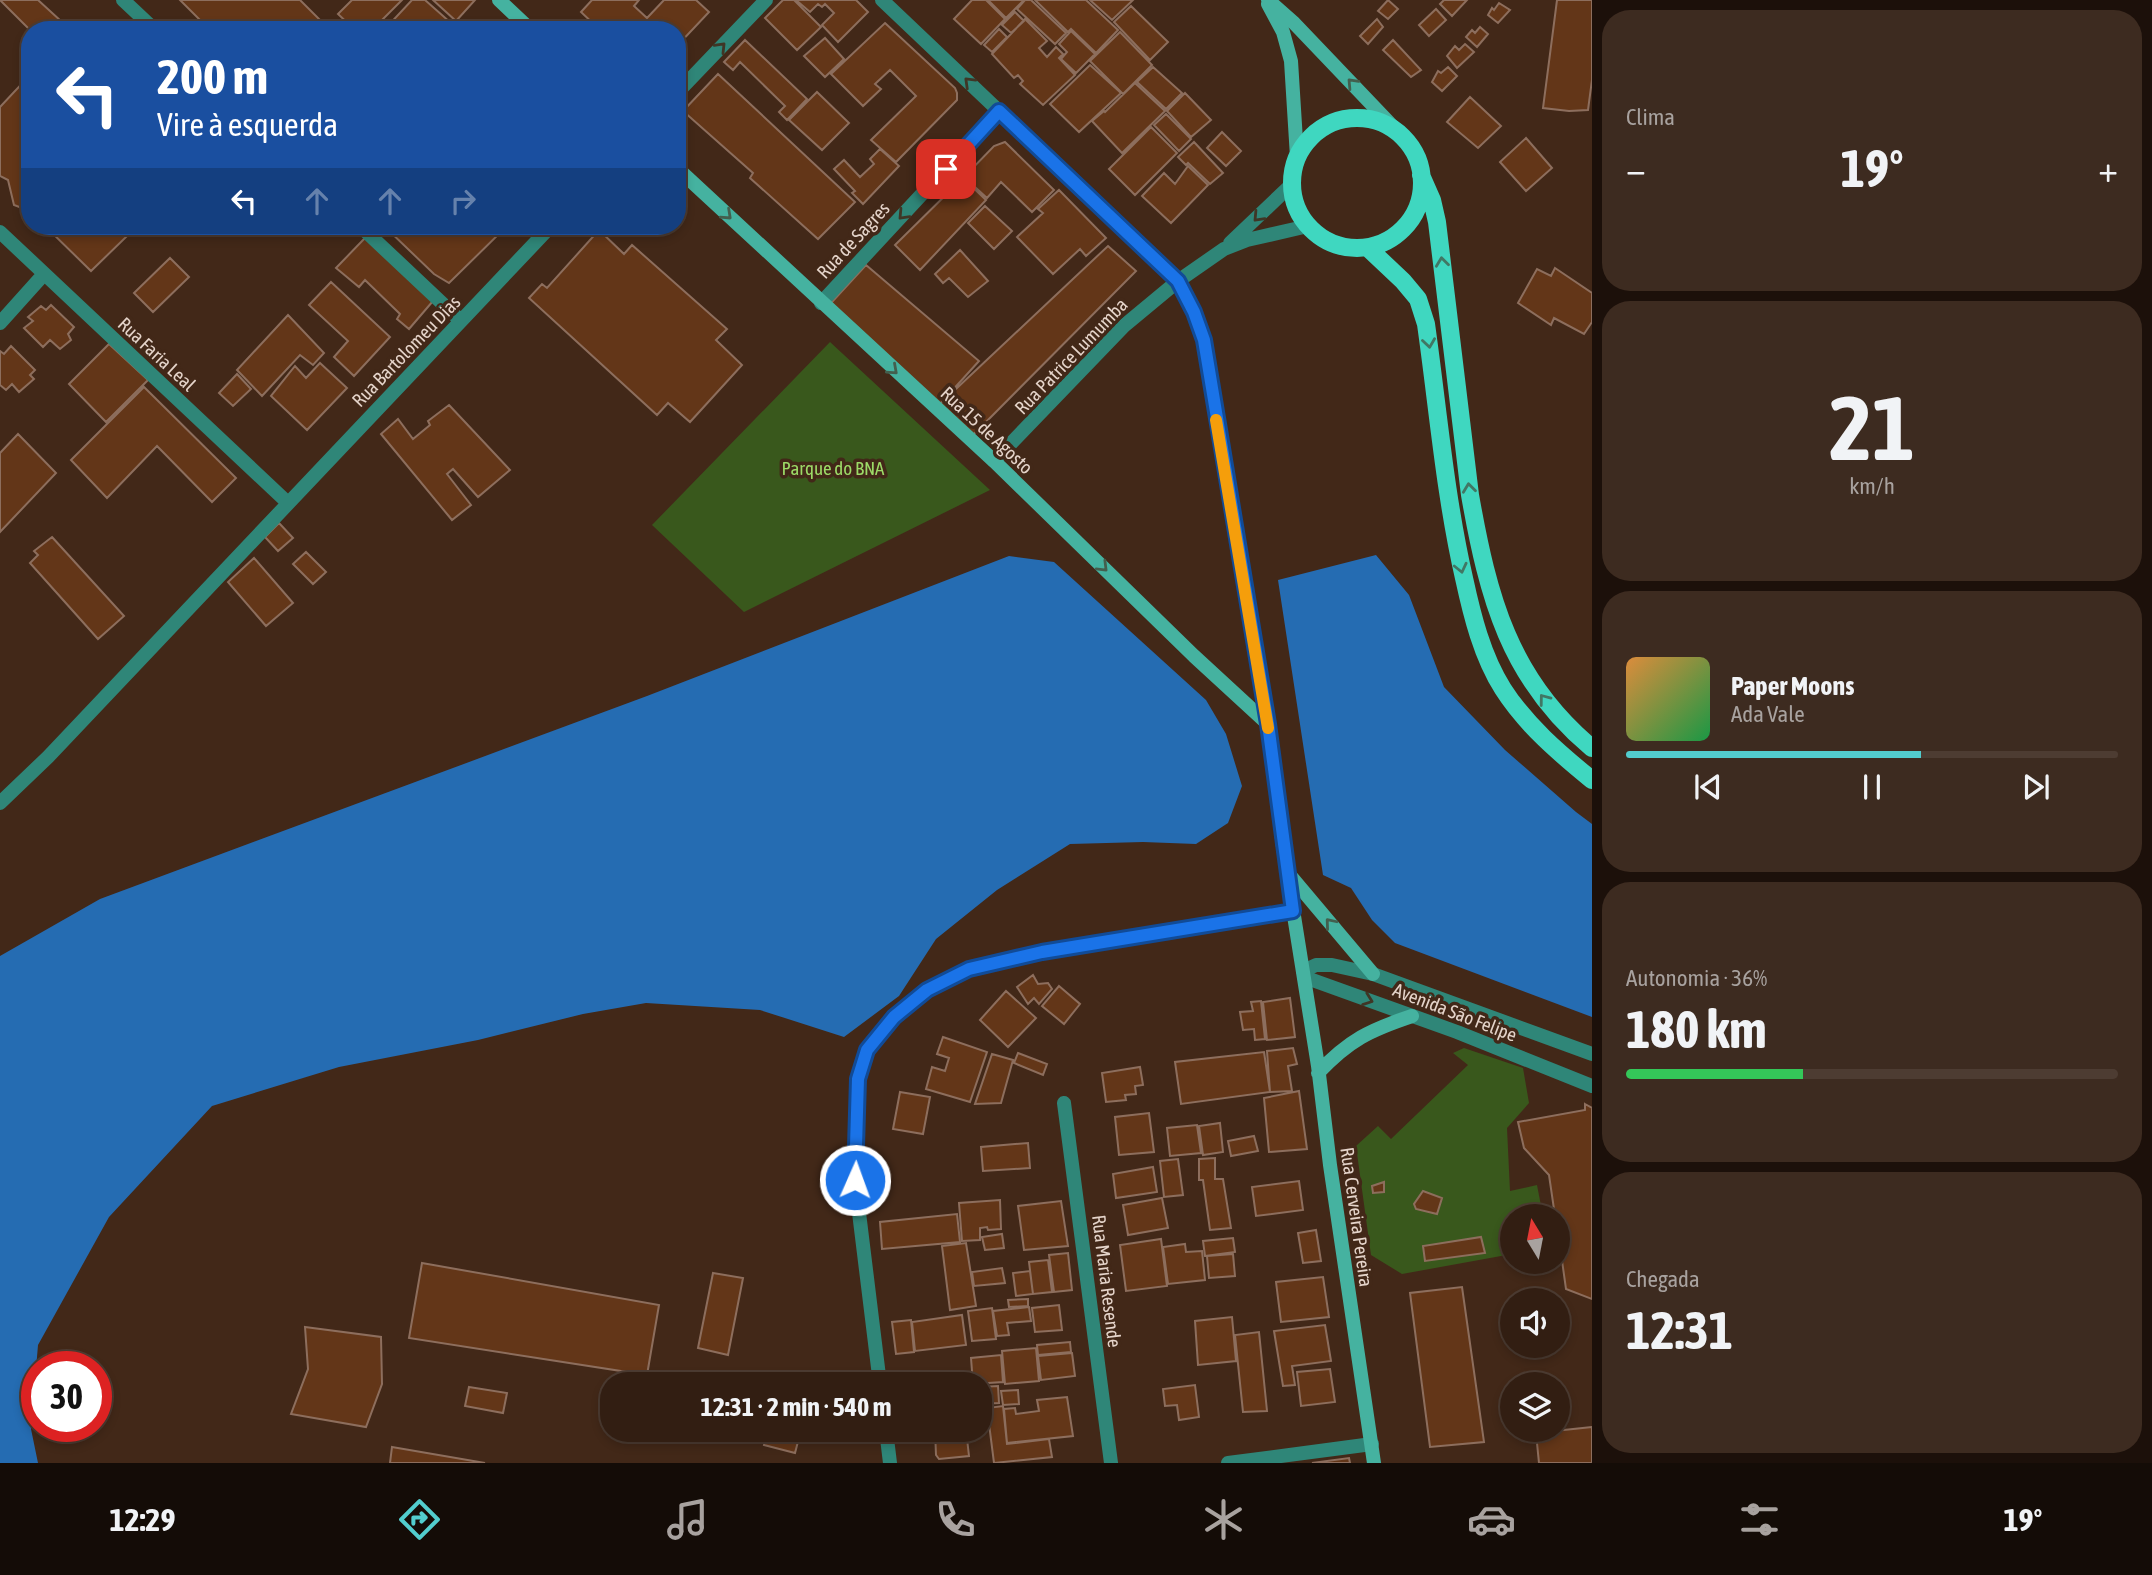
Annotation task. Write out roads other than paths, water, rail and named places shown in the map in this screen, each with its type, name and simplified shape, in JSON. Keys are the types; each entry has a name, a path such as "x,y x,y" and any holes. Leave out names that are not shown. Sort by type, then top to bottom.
{"main road":[{"path":"499,0 521,21"},
{"path":"1267,0 1294,23 1399,133 1417,157 1422,192 1416,212 1404,229 1387,241 1368,248 1341,247 1317,235 1296,207 1291,185 1297,157 1291,61 1283,32 1267,0"},
{"path":"1297,157 1308,140 1323,127 1342,120 1362,118 1381,123 1399,133"},
{"path":"1421,175 1432,200 1437,222 1470,495 1493,600 1507,639 1526,675 1548,706 1592,748"},
{"name":"Rua 15 de Agosto","path":"686,176 994,461 1194,656 1268,724"},
{"path":"1368,248 1418,299 1426,324 1456,544 1470,606 1483,647 1502,688 1528,722 1555,751 1592,780"},
{"name":"Rua Cerveira Pereira","path":"1268,724 1286,868 1304,974 1374,1463"},
{"path":"1286,868 1373,974"},
{"path":"1318,1073 1339,1051 1373,1029 1412,1016"}],"street":[{"path":"124,0 146,21"},
{"path":"686,84 766,0"},
{"path":"882,0 1178,281 1194,312 1204,340 1219,443 1245,579 1268,724"},
{"name":"Rua de Sagres","path":"821,303 999,111"},
{"path":"1224,249 1291,185"},
{"path":"1224,249 1247,240 1308,226"},
{"name":"Rua Faria Leal","path":"0,232 288,503"},
{"path":"370,235 461,321"},
{"name":"Rua Bartolomeu Dias","path":"0,803 48,757 542,235"},
{"name":"Rua Patrice Lumumba","path":"994,461 1125,325 1178,281 1224,249"},
{"path":"0,323 44,274"},
{"path":"879,1372 855,1180 858,1079 867,1050 894,1017 927,990 969,969 1042,952 1293,911"},
{"name":"Avenida São Felipe","path":"1592,1054 1373,974 1332,965 1315,965 1304,974 1592,1086"},
{"name":"Rua Maria Resende","path":"1064,1103 1111,1463"},
{"path":"887,1442 890,1463"},
{"path":"1228,1463 1372,1444"}],"water":[{"path":"1376,555 1409,595 1444,687 1505,750 1592,824 1592,1017 1395,943 1372,920 1351,888 1323,875 1278,580"},
{"path":"1009,556 1054,562 1206,700 1226,734 1242,786 1228,823 1196,844 1070,844 997,890 936,939 899,996 844,1037 760,1010 646,1003 339,1067 212,1106 109,1217 38,1345 38,1351 21,1351 21,1442 34,1442 38,1463 0,1463 0,956 100,899 647,696"}],"park label":[{"name":"Parque do BNA","path":"833,468"}]}
